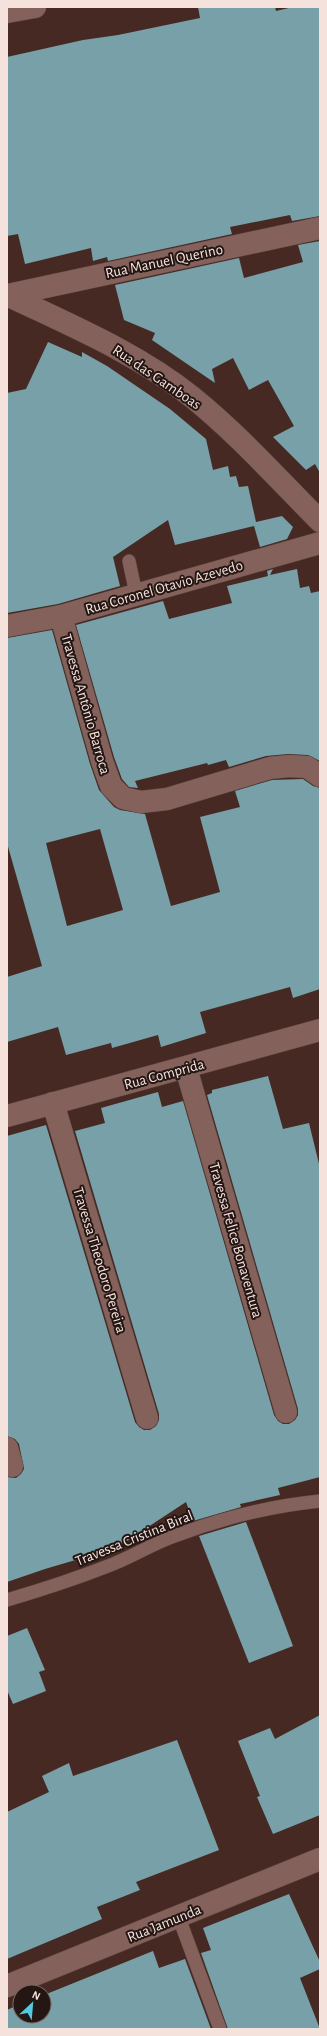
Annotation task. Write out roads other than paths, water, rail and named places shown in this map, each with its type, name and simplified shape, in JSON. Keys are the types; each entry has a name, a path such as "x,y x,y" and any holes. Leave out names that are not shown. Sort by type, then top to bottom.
{"street":[{"path":"7,12 35,7"},
{"name":"Rua Manuel Querino","path":"7,295 320,228"},
{"name":"Rua das Gamboas","path":"7,295 97,337 148,367 191,397 226,428 320,521"},
{"name":"Rua Coronel Otavio Azevedo","path":"7,626 61,616 320,543"},
{"name":"Travessa Antônio Barroca","path":"61,616 102,761 111,786 123,798 141,802 168,799 270,768 289,766 307,767 320,776"},
{"name":"Rua Comprida","path":"7,1116 320,1030"},
{"name":"Travessa Felice Bonaventura","path":"186,1068 286,1412"},
{"name":"Travessa Theodoro Pereira","path":"53,1103 147,1418"},
{"name":"Rua Jamunda","path":"7,1986 179,1918 320,1859"}],"lane":[{"path":"129,561 136,594"},
{"name":"Travessa Cristina Biral","path":"7,1600 72,1580 104,1568 178,1535 240,1516 292,1504 320,1501"},
{"path":"179,1918 220,2029"}]}
